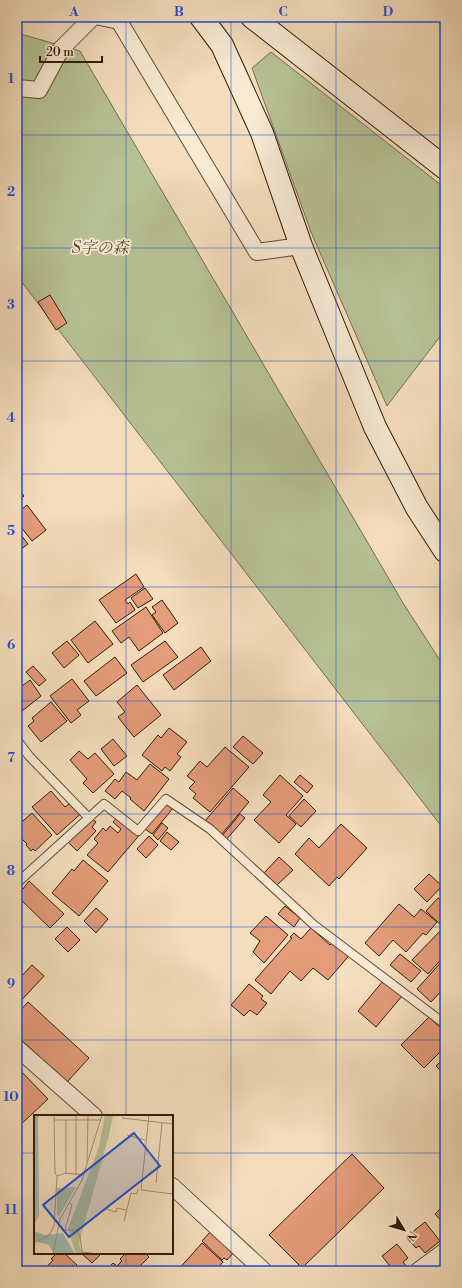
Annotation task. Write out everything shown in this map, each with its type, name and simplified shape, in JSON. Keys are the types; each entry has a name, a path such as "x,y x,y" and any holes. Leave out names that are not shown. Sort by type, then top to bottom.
{"street":[{"path":"17,88 39,90 61,49 93,17"},
{"path":"100,17 119,21 257,252 301,246"},
{"path":"201,17 222,45 262,133 301,246 375,427 417,508 445,551"},
{"path":"252,17 445,168"},
{"path":"17,1048 93,1115"},
{"path":"173,1187 264,1271"},
{"path":"418,1271 445,1251"}],"lane":[{"path":"17,740 29,756 89,818"},
{"path":"17,883 104,804 138,831 166,800 210,829 314,925 445,1024"}],"green space":[{"name":"S字の森","path":"17,33 80,51 403,603 445,668 445,831 17,276"},
{"path":"271,52 445,188 445,330 387,406 311,232 252,68"}],"building":[{"path":"50,295 67,323 56,330 38,302"},
{"path":"21,492 24,496 17,502 17,495"},
{"path":"27,505 46,530 32,541 17,522 17,513"},
{"path":"17,530 28,544 17,552"},
{"path":"136,574 144,587 125,600 128,604 130,602 135,610 116,623 99,600"},
{"path":"145,588 153,599 138,608 131,598"},
{"path":"162,600 178,623 165,633 152,615 156,612 152,607"},
{"path":"146,607 163,633 139,651 129,637 121,643 112,631"},
{"path":"95,621 113,644 88,663 71,640"},
{"path":"67,641 79,655 64,668 52,653"},
{"path":"165,641 178,657 143,682 131,665"},
{"path":"201,647 211,661 174,690 163,675"},
{"path":"115,657 127,673 96,696 84,681"},
{"path":"33,666 46,680 39,686 26,672"},
{"path":"72,679 89,701 77,710 81,715 71,723 50,696"},
{"path":"17,680 22,686 30,680 41,696 17,715"},
{"path":"137,685 161,715 134,737 118,717 125,712 117,702"},
{"path":"51,702 67,721 41,742 28,726 34,721 32,718"},
{"path":"169,728 187,742 177,754 181,757 170,771 165,767 162,771 142,755 158,735 161,738"},
{"path":"243,736 263,753 253,764 233,747"},
{"path":"113,739 127,756 114,766 101,749"},
{"path":"225,747 249,767 210,812 193,798 196,794 189,788 195,782 187,776 200,761 207,767"},
{"path":"79,751 88,759 95,753 114,774 93,793 83,783 87,779 70,760"},
{"path":"150,764 169,779 144,811 122,791 115,799 105,791 115,779 119,782 126,772 137,780"},
{"path":"280,775 303,796 286,815 296,824 279,843 254,820 271,802 263,795"},
{"path":"300,775 313,786 307,793 294,782"},
{"path":"233,788 249,802 221,835 205,821"},
{"path":"51,791 65,807 76,799 85,810 57,835 32,807"},
{"path":"304,799 316,811 301,827 289,816"},
{"path":"163,800 173,808 152,834 141,826"},
{"path":"32,813 52,835 35,851 33,849 31,851 26,845 27,844 17,834 17,826"},
{"path":"120,814 142,832 108,872 87,855 98,843 94,839 103,828 106,831 110,826 118,833 121,829 113,822"},
{"path":"240,814 245,818 225,841 221,837"},
{"path":"89,816 96,822 92,827 96,831 77,851 66,840"},
{"path":"162,823 168,828 158,840 153,835"},
{"path":"341,824 367,848 339,879 337,877 329,886 295,854 309,838 319,848"},
{"path":"167,832 179,842 171,850 160,841"},
{"path":"149,836 158,845 146,858 137,849"},
{"path":"279,857 293,870 277,885 264,873"},
{"path":"83,860 108,881 79,916 52,893 72,869 74,871"},
{"path":"429,874 442,886 427,902 414,889"},
{"path":"29,881 64,914 50,928 17,896 17,890 21,887 23,889"},
{"path":"438,898 445,904 445,923 442,926 426,911"},
{"path":"399,904 414,917 421,909 437,922 426,935 423,933 406,952 393,940 379,956 365,943"},
{"path":"285,906 300,918 294,927 278,914"},
{"path":"96,908 108,919 96,933 84,921"},
{"path":"266,916 288,935 264,963 253,952 260,941 250,933"},
{"path":"445,926 445,955 428,974 412,960"},
{"path":"67,927 80,940 68,952 55,939"},
{"path":"311,928 330,945 336,938 352,952 328,980 313,968 301,981 290,971 271,994 255,980 292,938 290,937 294,933 301,939"},
{"path":"400,954 421,971 411,982 390,965"},
{"path":"442,961 445,964 445,987 431,1002 417,989"},
{"path":"32,965 44,976 17,1005 17,981"},
{"path":"383,981 402,996 376,1027 358,1011"},
{"path":"249,984 263,996 261,999 267,1003 257,1015 250,1010 244,1016 231,1005"},
{"path":"28,1002 89,1058 67,1082 17,1036 17,1014"},
{"path":"429,1017 445,1032 445,1047 424,1068 401,1045"},
{"path":"445,1057 445,1075 436,1066"},
{"path":"17,1067 48,1099 17,1128"},
{"path":"352,1154 384,1188 302,1268 269,1235"},
{"path":"445,1204 445,1225 435,1214"},
{"path":"425,1222 440,1241 425,1253 419,1246 416,1248 406,1237"},
{"path":"211,1231 234,1252 227,1260 224,1258 222,1260 202,1241"},
{"path":"202,1243 223,1262 215,1271 177,1271"},
{"path":"397,1244 408,1258 403,1262 407,1267 402,1271 394,1271 382,1256"},
{"path":"56,1254 65,1254 77,1265 72,1271 43,1271 53,1260 51,1259"},
{"path":"82,1254 101,1254 92,1263"},
{"path":"125,1254 146,1254 149,1257 135,1271 106,1270 113,1263 117,1266 122,1261 120,1259"}]}
